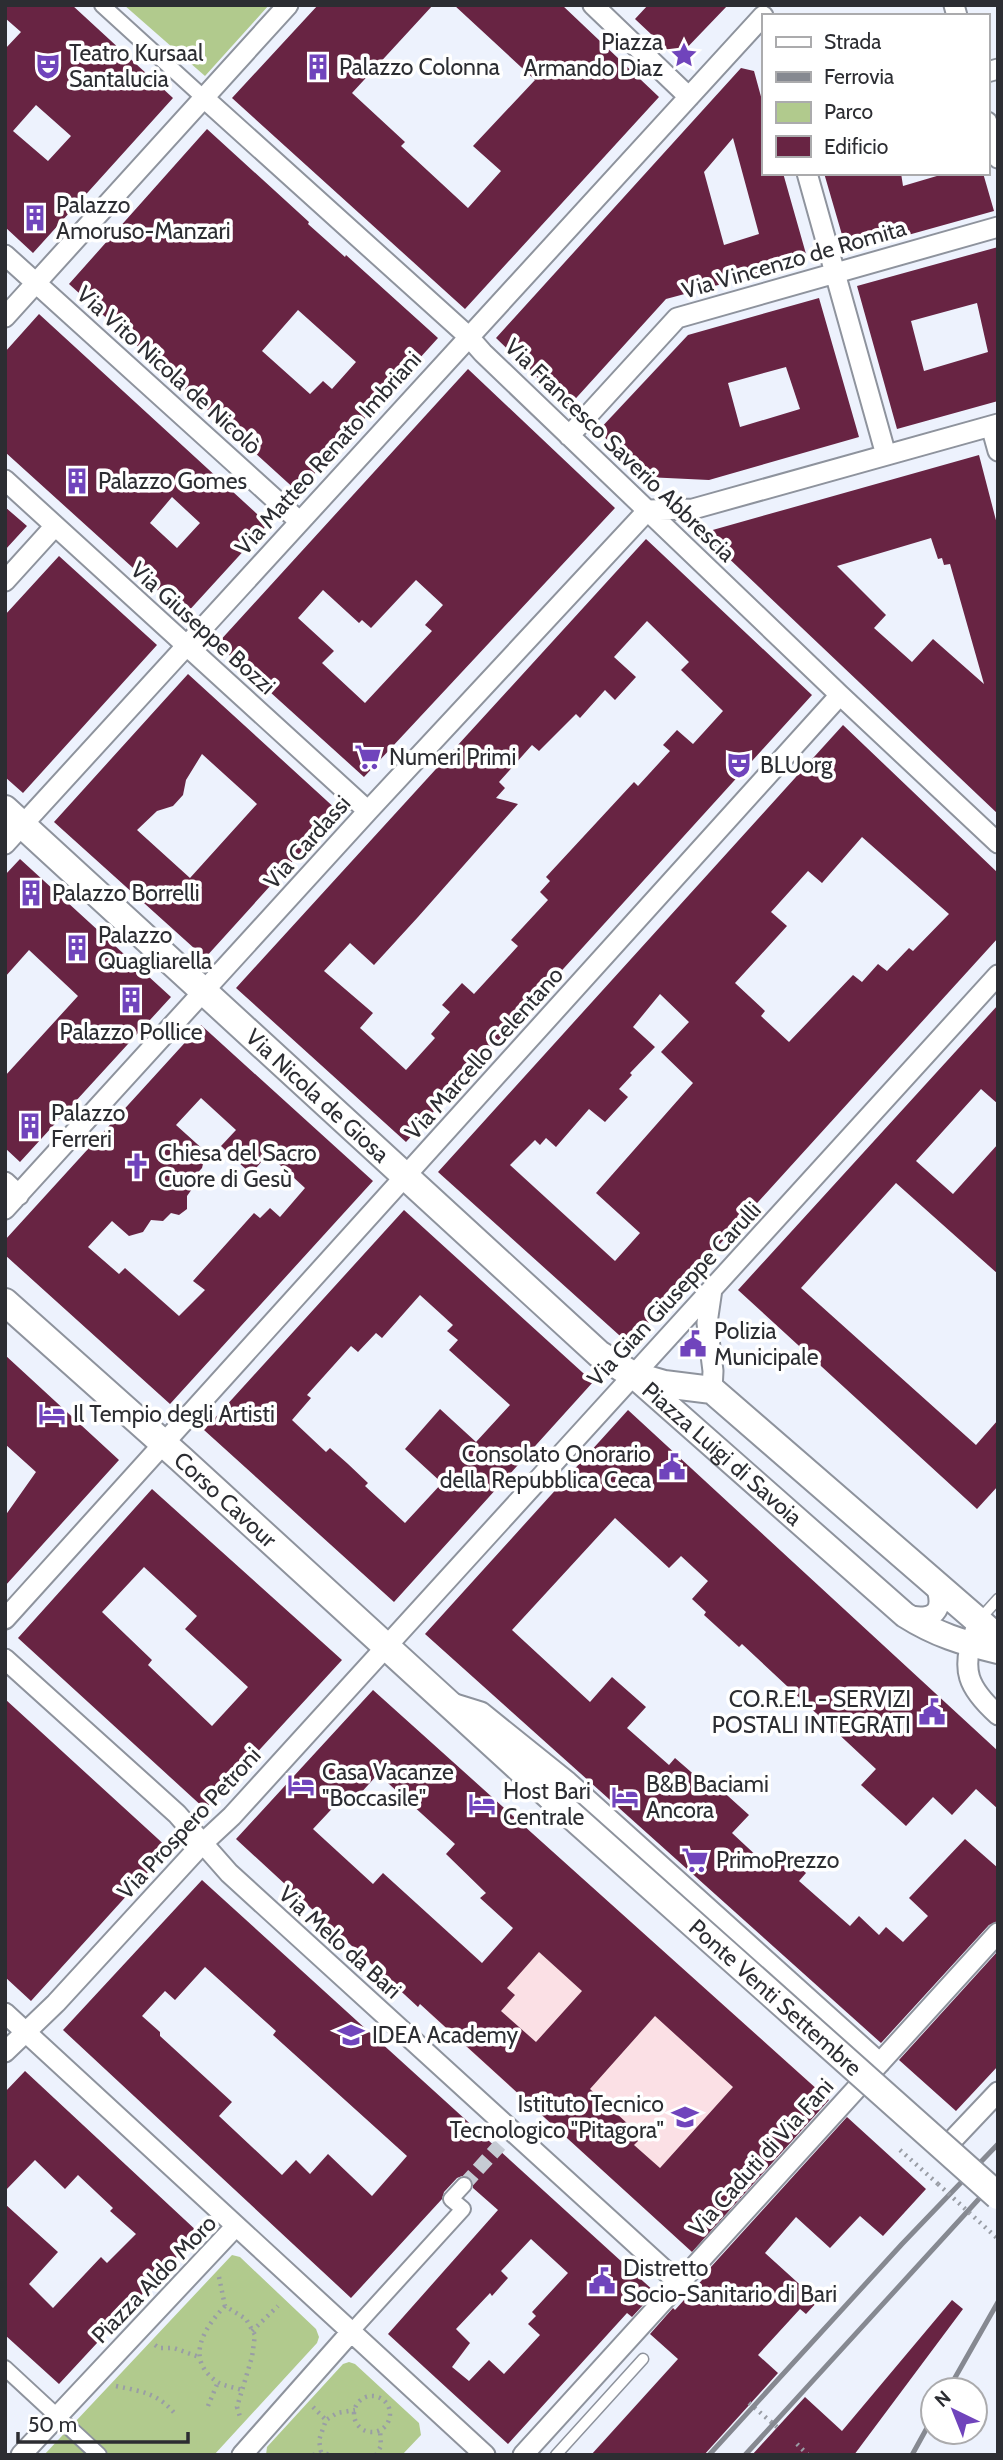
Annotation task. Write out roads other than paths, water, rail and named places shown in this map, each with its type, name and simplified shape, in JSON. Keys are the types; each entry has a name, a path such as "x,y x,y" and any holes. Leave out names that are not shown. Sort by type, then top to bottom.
{"main road":[{"name":"Via Nicola de Giosa","path":"11,826 204,991 599,1354 633,1374"},
{"name":"Corso Cavour","path":"5,1301 553,1799"},
{"name":"Piazza Luigi di Savoia","path":"633,1374 664,1384 712,1390 934,1584 982,1635"},
{"name":"Ponte Venti Settembre","path":"553,1799 998,2196"}],"street":[{"path":"102,5 204,97"},
{"path":"5,317 288,5"},
{"path":"593,5 689,97 762,18"},
{"name":"Via Francesco Saverio Abbrescia","path":"204,97 468,336 569,436 998,843"},
{"name":"Via Matteo Renato Imbriani","path":"11,826 186,645 689,97"},
{"path":"989,128 998,158"},
{"path":"808,175 886,455"},
{"name":"Via Vincenzo de Romita","path":"569,436 677,318 998,227"},
{"name":"Via Vito Nicola de Nicolò","path":"5,255 299,521"},
{"path":"648,510 694,509 994,425 998,451"},
{"name":"Via Giuseppe Bozzi","path":"5,480 368,811"},
{"name":"Via Cardassi","path":"5,1209 12,1188 204,991 648,510"},
{"path":"5,581 55,526"},
{"name":"Via Marcello Celentano","path":"5,1619 840,695"},
{"name":"Via Gian Giuseppe Carulli","path":"387,1646 998,975"},
{"path":"712,1289 707,1322 713,1371 712,1390"},
{"name":"Piazza Luigi di Savoia","path":"633,1374 905,1615 930,1630 982,1635 998,1651"},
{"path":"905,1615 920,1618 931,1616 940,1606 940,1598 934,1584"},
{"path":"982,1635 966,1665 970,1683 980,1699 998,1715"},
{"name":"Via Prospero Petroni","path":"5,2052 56,2003 203,1843 232,1816 387,1646"},
{"name":"Via Melo da Bari","path":"5,1659 177,1814 229,1874 680,2284"},
{"name":"Corso Cavour","path":"444,1700 481,1712 568,1782 880,2063"},
{"name":"Via Caduti di Via Fani","path":"523,2455 998,1933"},
{"path":"5,2013 236,2226"},
{"path":"866,2078 944,2149 998,2092"},
{"path":"242,2455 463,2209 451,2199 464,2185"},
{"name":"Piazza Aldo Moro","path":"21,2455 236,2226 485,2455"},
{"path":"5,2368 99,2455"}],"lane":[{"path":"982,1635 998,1599"},
{"path":"556,2455 643,2358"}],"tunnel":[{"path":"464,2185 500,2145"}],"railway":[{"path":"709,2455 902,2244 998,2144"},
{"path":"745,2455 998,2178"},
{"path":"956,2376 998,2302"},
{"path":"912,2455 919,2442"}],"place":[{"name":"Piazza Armando Diaz","path":"684,55"},
{"name":"Teatro Kursaal Santalucia","path":"48,66"},
{"name":"Palazzo Colonna","path":"318,67"},
{"name":"Palazzo Amoruso-Manzari","path":"35,218"},
{"name":"Palazzo Gomes","path":"77,481"},
{"name":"Numeri Primi","path":"368,757"},
{"name":"BLUorg","path":"739,765"},
{"name":"Palazzo Borrelli","path":"31,893"},
{"name":"Palazzo Quagliarella","path":"77,948"},
{"name":"Palazzo Pollice","path":"131,1000"},
{"name":"Palazzo Ferreri","path":"30,1126"},
{"name":"Chiesa del Sacro Cuore di Gesù","path":"137,1166"},
{"name":"Polizia Municipale","path":"693,1344"},
{"name":"Il Tempio degli Artisti","path":"52,1414"},
{"name":"Consolato Onorario della Repubblica Ceca","path":"672,1467"},
{"name":"CO.R.E.L - SERVIZI POSTALI INTEGRATI","path":"932,1712"},
{"name":"Casa Vacanze \"Boccasile\"","path":"301,1785"},
{"name":"B&B Baciami Ancora","path":"625,1797"},
{"name":"Host Bari Centrale","path":"482,1804"},
{"name":"PrimoPrezzo","path":"695,1860"},
{"name":"IDEA Academy","path":"351,2035"},
{"name":"Istituto Tecnico Tecnologico \"Pitagora\"","path":"685,2117"},
{"name":"Distretto Socio-Sanitario di Bari","path":"602,2281"}]}
